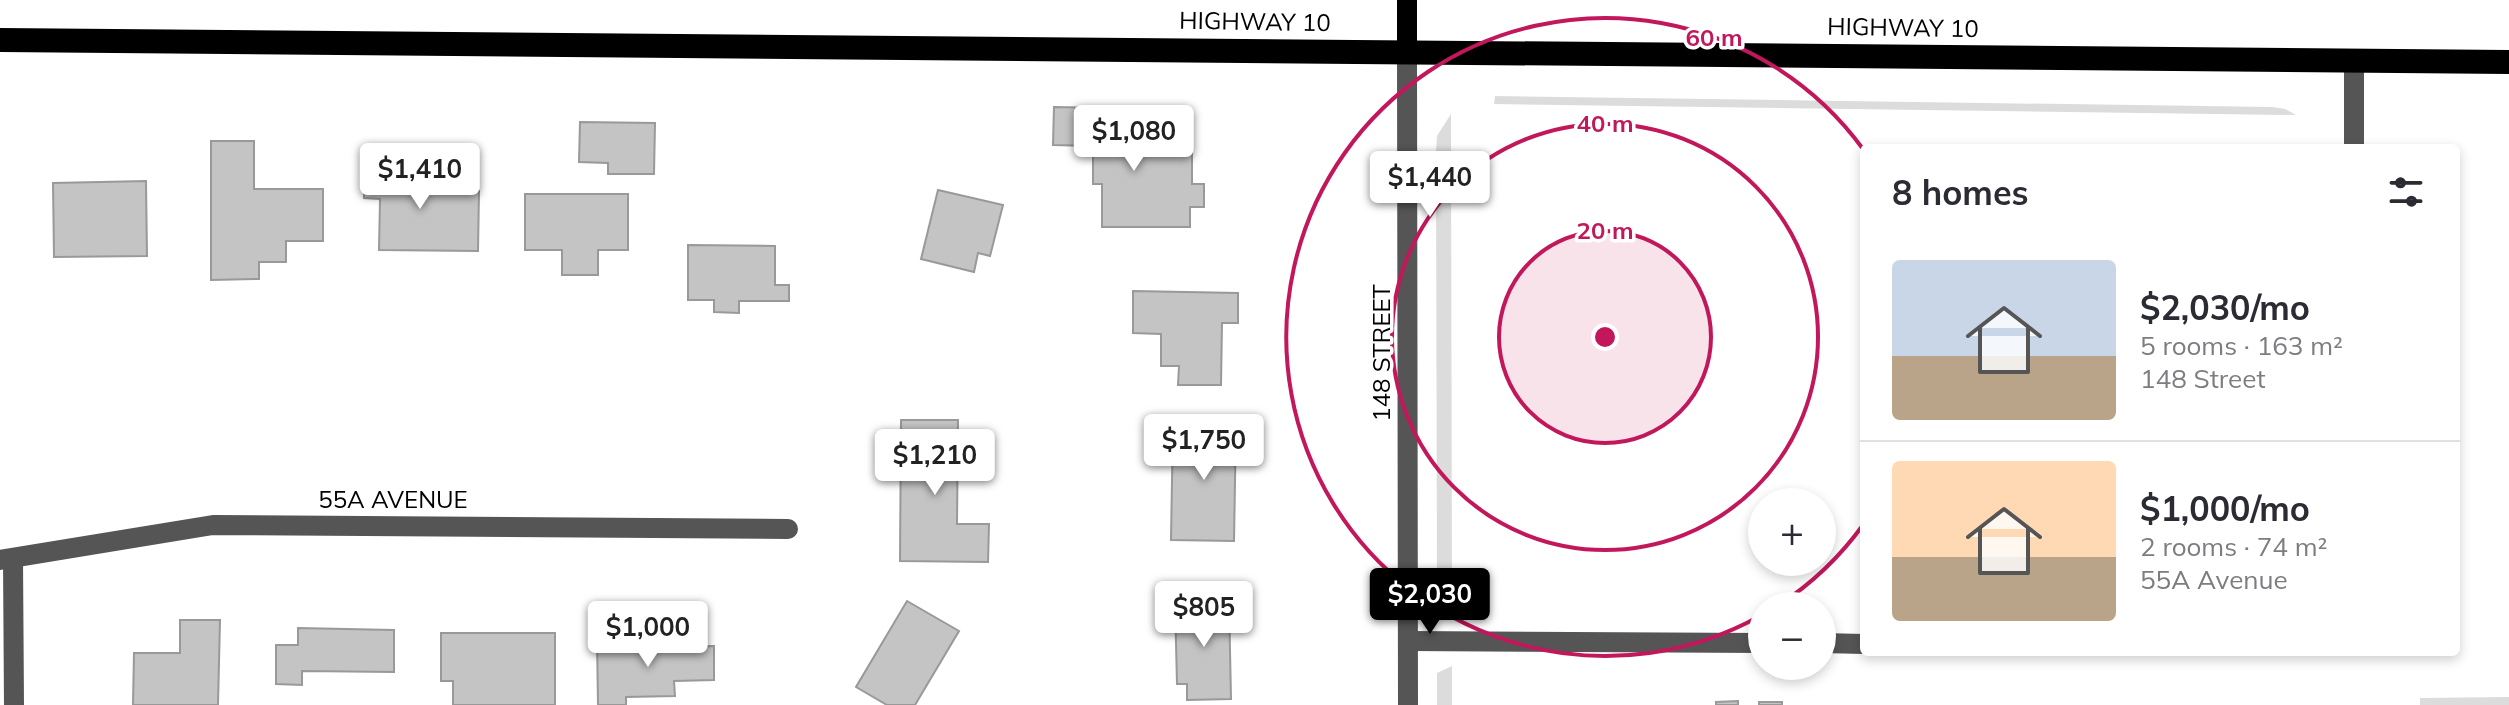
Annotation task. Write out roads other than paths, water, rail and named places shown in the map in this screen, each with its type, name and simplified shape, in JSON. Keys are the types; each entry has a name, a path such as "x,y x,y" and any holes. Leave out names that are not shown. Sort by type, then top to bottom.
{"highway":[{"name":"HIGHWAY 10","path":"0,40 2509,62"}],"main road":[{"name":"148 STREET","path":"1407,0 1407,52"}],"street":[{"name":"148 STREET","path":"1407,52 1408,705"},
{"path":"2354,61 2354,144"},
{"name":"55A AVENUE","path":"6,559 213,525 788,529"},
{"path":"6,559 14,705"},
{"path":"1408,641 1748,643"},
{"path":"1836,643 1860,644"}]}
